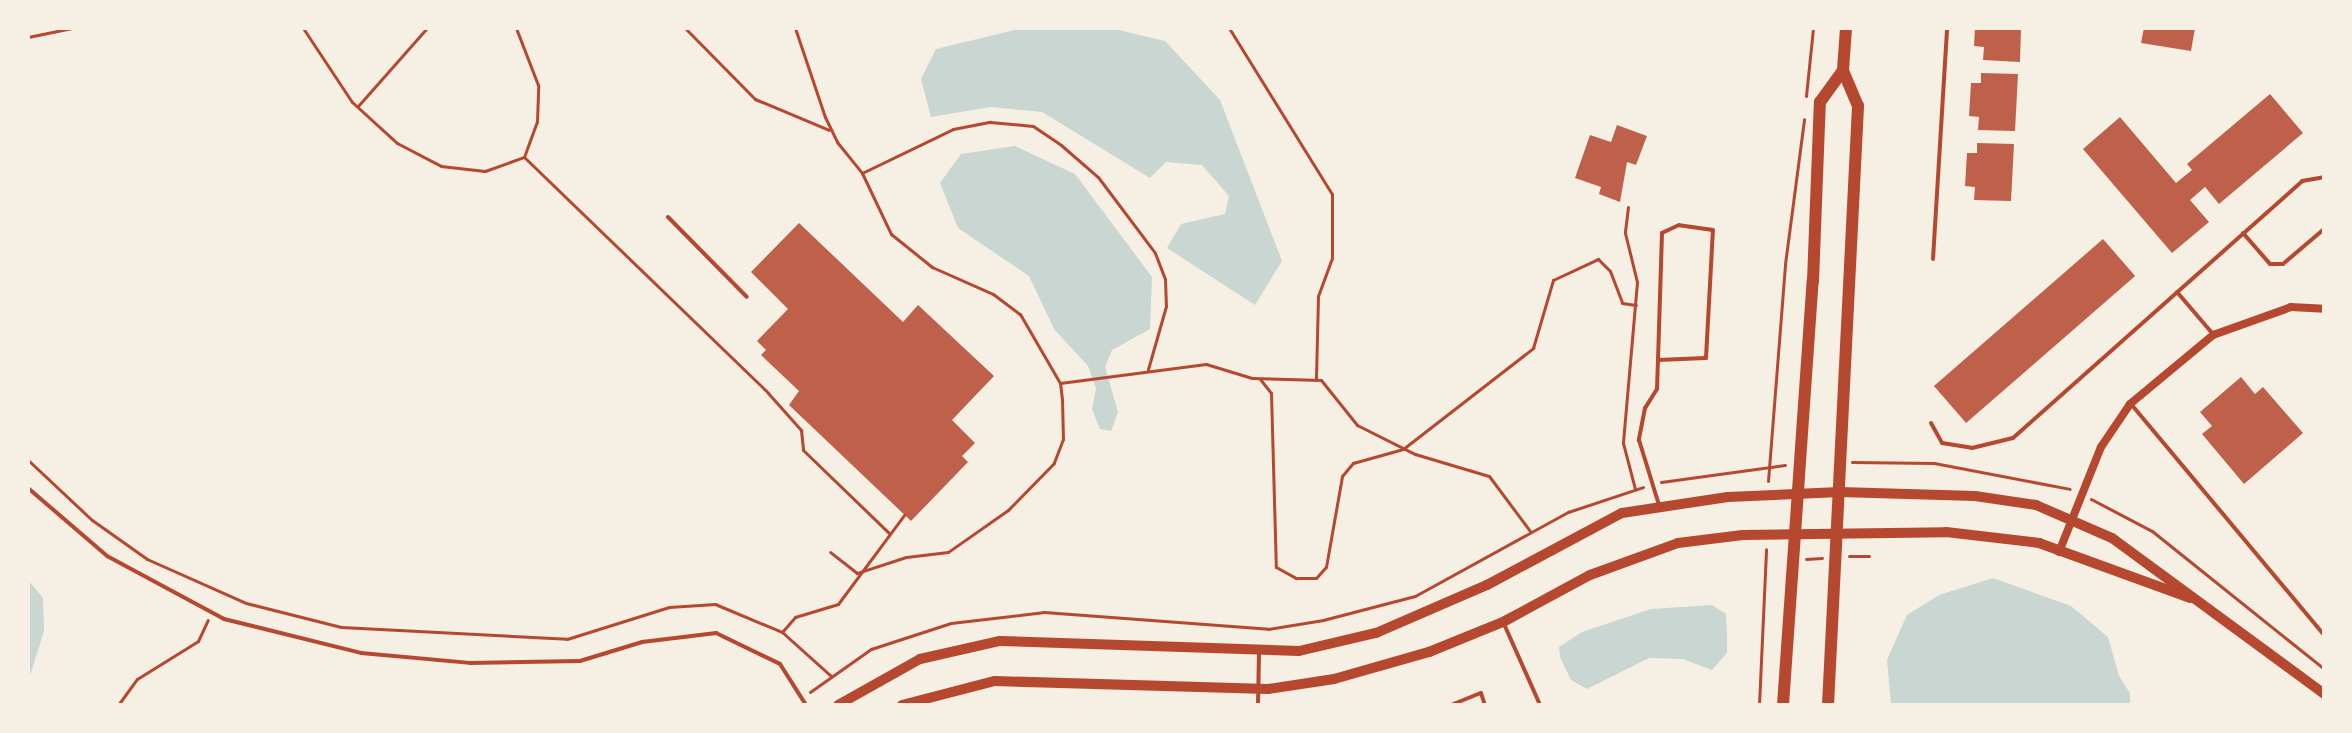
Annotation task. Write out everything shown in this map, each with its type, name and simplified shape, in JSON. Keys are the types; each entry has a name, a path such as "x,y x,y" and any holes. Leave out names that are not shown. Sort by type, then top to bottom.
{"main road":[{"path":"1828,705 1858,106 1843,70 1846,28"},
{"path":"1783,705 1820,102 1843,70"}],"street":[{"path":"2059,552 2101,447 2130,404 2213,335 2249,318 2291,307 2324,309"},
{"path":"838,705 920,659 1000,641 1299,651 1376,633 1487,585 1622,513 1768,493 1840,492 1975,496 2036,505 2070,519 2112,538 2324,694"},
{"path":"902,705 995,681 1260,689 1334,679 1429,652 1503,622 1590,575 1678,543 1767,535 1946,532 2039,543 2199,601"}],"lane":[{"path":"1933,259 1947,28"},
{"path":"1931,423 1942,443 1972,448 2013,438 2302,181 2324,177"},
{"path":"668,217 747,297"},
{"path":"1658,360 1706,358 1713,230 1679,225 1662,233 1657,389 1645,408 1639,440 1660,507"},
{"path":"2243,233 2270,264 2283,264 2324,229"},
{"path":"2177,292 2213,335"},
{"path":"2130,404 2324,635"},
{"path":"28,488 107,556 212,613 361,653 470,663 580,661 642,642 716,633 780,664 806,705"},
{"path":"1503,622 1540,705"},
{"path":"1258,705 1259,651"},
{"path":"1451,705 1481,693 1485,705"}],"path":[{"path":"28,37 72,28"},
{"path":"303,28 358,107 397,143 441,166 485,171 524,157"},
{"path":"358,107 427,28"},
{"path":"516,28 530,57 539,105 524,157"},
{"path":"685,28 755,99 832,131"},
{"path":"795,28 805,68 832,131 862,173 891,234 906,249 993,294 1020,314 1060,383 1063,439 1054,463 1036,486 948,552 906,557 857,573"},
{"path":"1229,28 1332,194 1332,258 1318,296 1316,380"},
{"path":"1768,493 1768,466 1813,28"},
{"path":"862,173 953,129 990,122 1033,126 1061,145 1098,177 1137,225 1165,279 1166,306 1147,370"},
{"path":"524,157 768,393 801,430 803,450 889,533"},
{"path":"1628,207 1625,233 1633,253 1636,305 1623,443 1635,489"},
{"path":"1260,379 1271,393 1276,567 1296,578 1316,578 1326,567 1342,476 1353,463 1403,449 1533,348 1553,280 1598,259 1610,271 1622,303 1636,305"},
{"path":"1060,383 1206,364 1260,379 1316,380 1328,384 1357,425 1403,449 1489,476 1530,531"},
{"path":"28,460 92,520 147,559 220,591 341,627 567,639 669,607 715,604 782,632 832,677"},
{"path":"802,698 871,649 951,623 1044,612 1268,629 1323,620 1415,596 1530,531 1635,489 1768,466"},
{"path":"782,632 795,617 838,604 857,573 904,515"},
{"path":"1759,705 1767,535"},
{"path":"830,552 857,573"},
{"path":"1766,563 1869,556"},
{"path":"118,705 137,679 198,641 220,591"}],"shaded area":[{"path":"1023,28 1110,28 1165,41 1220,100 1282,261 1255,305 1167,248 1181,224 1225,214 1229,196 1202,165 1166,162 1150,178 1042,112 991,107 931,117 921,79 936,49"},
{"path":"1015,146 1075,174 1152,277 1150,329 1112,350 1105,367 1118,412 1111,431 1100,429 1092,409 1096,388 1088,366 1054,329 1029,276 958,228 940,183 961,154"},
{"path":"1993,578 2071,606 2108,637 2119,676 2130,693 2130,705 1891,705 1887,660 1907,615 1939,595"},
{"path":"28,580 43,598 44,631 28,682"},
{"path":"1712,605 1726,614 1727,653 1712,670 1683,659 1649,658 1587,689 1571,680 1560,657 1559,647 1582,632 1651,609"}],"building":[{"path":"1975,28 2021,28 2020,62 1983,60 1984,47 1974,46"},
{"path":"2144,28 2195,28 2191,51 2141,43"},
{"path":"1981,73 2018,74 2015,131 1978,130 1979,117 1969,116 1971,83 1981,83"},
{"path":"2270,94 2303,133 2219,204 2205,187 2190,200 2209,222 2172,253 2083,149 2120,117 2176,183 2192,170 2187,164"},
{"path":"1617,125 1647,136 1636,165 1627,162 1620,202 1599,194 1601,187 1575,178 1590,135 1611,142"},
{"path":"1977,143 2014,144 2011,201 1974,200 1975,187 1965,186 1967,153 1977,153"},
{"path":"799,223 903,322 918,305 994,376 952,420 975,443 962,456 968,462 911,521 789,405 799,391 761,355 766,350 757,341 788,309 751,272"},
{"path":"2103,239 2135,276 1966,423 1934,386"},
{"path":"2241,377 2255,394 2263,387 2303,433 2244,484 2202,434 2212,426 2200,412"}]}
